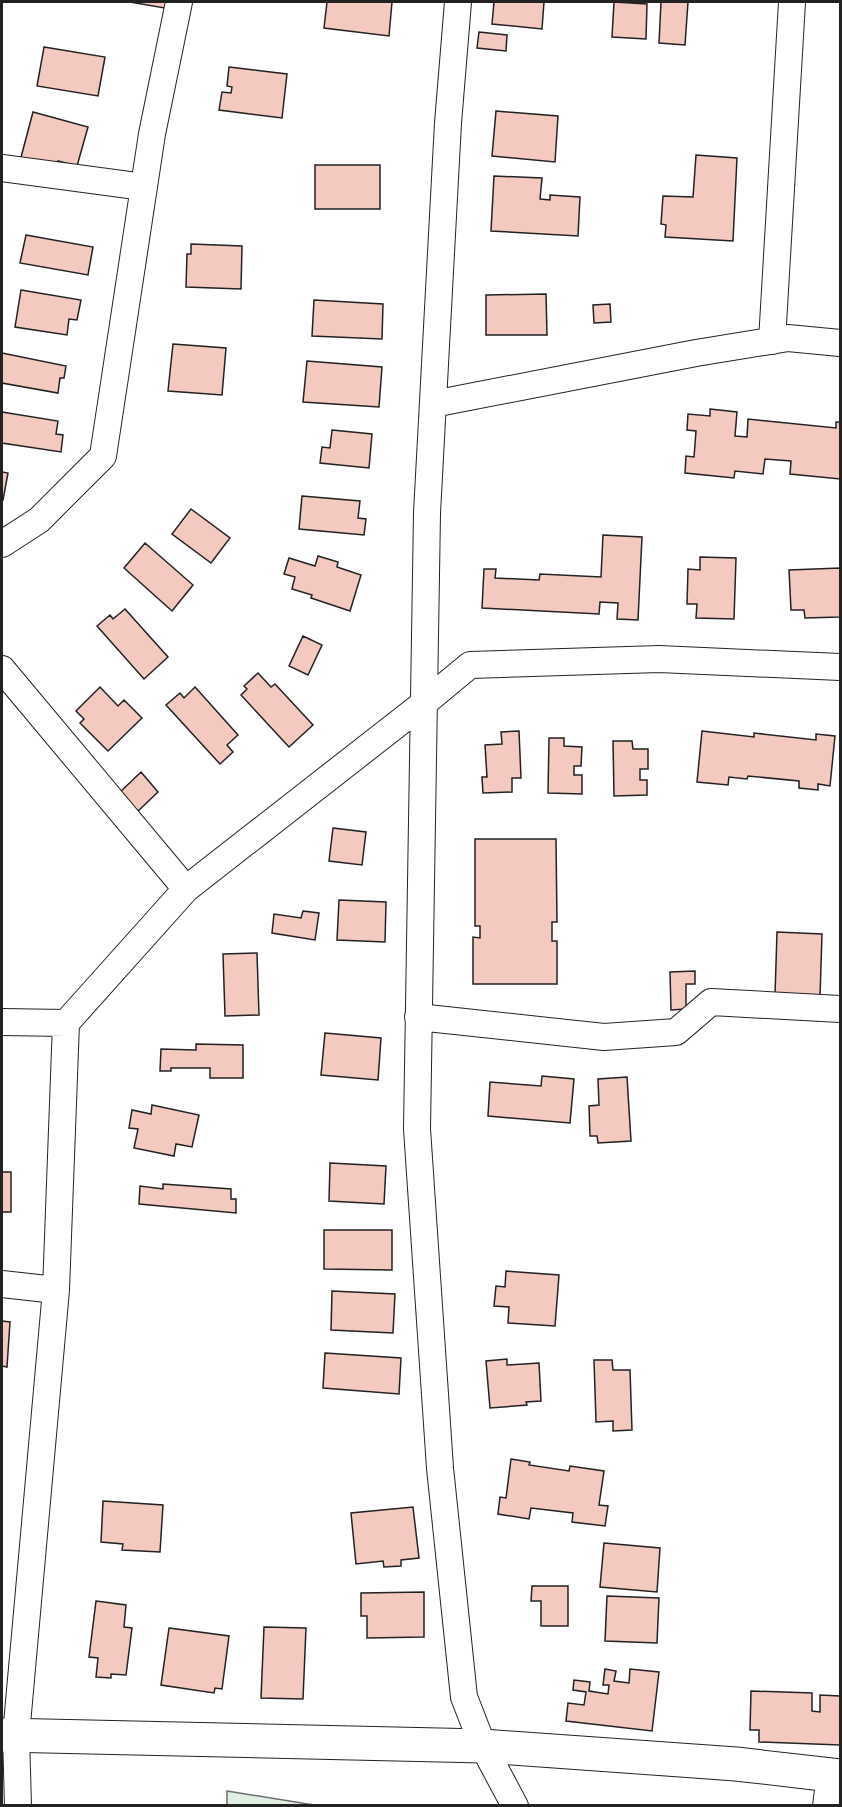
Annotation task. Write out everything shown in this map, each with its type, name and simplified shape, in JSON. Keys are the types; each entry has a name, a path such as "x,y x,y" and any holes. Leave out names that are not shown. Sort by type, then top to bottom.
{"street":[{"path":"2,544 39,520 103,456 152,134 179,2"},
{"path":"458,2 427,513 417,1129 440,1468 464,1696 483,1746 515,1806"},
{"path":"772,341 792,2"},
{"path":"2,168 144,187"},
{"path":"433,404 696,353 788,338 840,343"},
{"path":"18,1806 9,1735 56,1290 66,1023 186,889 470,665 659,658 840,667"},
{"path":"2,669 186,889"},
{"path":"418,1017 604,1037 676,1032 711,1002 840,1009"},
{"path":"2,1022 66,1023"},
{"path":"2,1284 56,1290"},
{"path":"9,1735 483,1746 736,1764 832,1785"}],"green space":[{"path":"227,1791 314,1805 227,1805"}],"building":[{"path":"130,2 171,2 170,9"},
{"path":"327,2 392,2 389,36 324,28"},
{"path":"494,2 544,2 542,29 492,24"},
{"path":"614,2 647,4 646,39 612,37"},
{"path":"661,2 688,2 685,45 659,43"},
{"path":"479,32 507,35 506,51 477,48"},
{"path":"44,47 105,57 98,96 37,86"},
{"path":"229,67 287,74 282,118 219,110 222,92 231,93 232,87 227,86"},
{"path":"496,111 558,116 555,162 492,156"},
{"path":"33,112 88,127 77,166 58,161 55,171 20,161"},
{"path":"696,155 737,158 733,241 665,237 666,225 661,224 663,196 693,197"},
{"path":"315,165 380,165 380,209 315,209"},
{"path":"494,176 542,178 540,199 550,200 550,195 580,197 578,236 491,231"},
{"path":"26,235 93,247 88,275 20,263"},
{"path":"191,244 242,246 241,289 186,287 187,254 191,254"},
{"path":"21,290 81,300 77,320 69,319 67,335 15,327"},
{"path":"546,294 547,335 486,335 486,295"},
{"path":"314,300 383,304 382,339 312,336"},
{"path":"610,304 611,322 594,323 593,305"},
{"path":"173,344 226,348 222,395 168,391"},
{"path":"2,353 66,366 64,378 60,378 58,393 2,383"},
{"path":"307,361 382,367 379,407 303,402"},
{"path":"710,409 737,412 735,436 747,437 748,419 836,428 836,422 840,422 840,479 790,474 791,461 765,459 763,474 735,471 734,478 685,473 686,456 694,457 696,431 687,430 688,414 710,416"},
{"path":"2,412 58,421 56,434 63,435 61,452 2,443"},
{"path":"332,430 372,434 369,468 320,463 322,447 330,448"},
{"path":"2,472 8,473 3,500 2,500"},
{"path":"302,496 360,501 358,518 366,519 364,535 299,529"},
{"path":"191,509 230,538 211,563 172,534"},
{"path":"603,535 642,537 638,620 617,619 618,603 600,602 599,614 482,608 484,569 496,569 495,578 539,580 540,574 601,577"},
{"path":"145,543 193,585 172,611 124,568"},
{"path":"318,556 338,562 337,567 361,575 350,611 292,589 295,577 284,574 289,558 315,566"},
{"path":"700,557 736,558 734,619 696,618 697,604 687,604 688,569 700,570"},
{"path":"840,568 840,617 805,618 804,610 791,610 789,570"},
{"path":"125,609 168,657 144,679 97,626 110,615 113,619"},
{"path":"303,636 322,645 308,675 289,666"},
{"path":"258,673 271,687 275,684 313,725 289,747 241,695 247,689 244,686"},
{"path":"100,687 118,706 124,700 142,718 108,751 80,723 84,719 76,711"},
{"path":"195,687 238,735 227,745 233,752 220,764 166,705 180,693 184,698"},
{"path":"519,731 521,778 512,778 512,792 483,793 482,777 487,777 485,745 502,744 501,732"},
{"path":"702,731 754,737 754,733 816,740 816,734 835,736 830,786 818,784 818,790 799,788 799,781 748,776 747,779 729,777 728,785 697,782"},
{"path":"549,738 564,738 564,746 582,747 581,766 574,766 574,775 582,775 582,794 548,793"},
{"path":"613,741 632,741 633,749 648,749 648,769 640,769 640,780 647,780 647,795 614,796"},
{"path":"141,772 158,792 136,813 118,794"},
{"path":"333,828 366,832 362,865 329,861"},
{"path":"475,839 556,839 557,922 552,922 552,941 557,941 557,984 473,984 473,937 480,938 480,926 475,926"},
{"path":"339,900 386,902 385,942 337,940"},
{"path":"303,911 319,913 315,940 272,933 274,914 301,918"},
{"path":"777,932 822,934 820,997 775,995"},
{"path":"257,953 259,1015 225,1016 223,954"},
{"path":"695,971 695,984 686,984 686,1009 671,1010 670,972"},
{"path":"325,1033 381,1038 378,1080 321,1075"},
{"path":"196,1044 243,1045 243,1078 210,1078 210,1068 171,1068 171,1071 160,1071 161,1049 196,1050"},
{"path":"542,1076 574,1079 570,1123 488,1116 490,1082 541,1086"},
{"path":"627,1077 631,1141 598,1143 597,1136 590,1136 589,1106 599,1105 598,1079"},
{"path":"152,1105 199,1115 192,1147 176,1144 174,1156 134,1148 138,1129 129,1128 132,1110 151,1114"},
{"path":"330,1163 386,1166 384,1204 329,1201"},
{"path":"2,1172 11,1172 11,1212 2,1212"},
{"path":"163,1184 231,1189 231,1199 236,1199 236,1213 139,1204 140,1186 163,1189"},
{"path":"324,1230 392,1230 392,1270 324,1269"},
{"path":"506,1271 559,1275 555,1326 508,1323 509,1307 494,1306 496,1286 505,1287"},
{"path":"332,1291 395,1294 393,1333 331,1330"},
{"path":"2,1321 10,1322 7,1367 2,1366"},
{"path":"325,1353 401,1358 399,1394 323,1388"},
{"path":"507,1359 507,1365 539,1363 541,1401 526,1402 527,1405 490,1408 486,1361"},
{"path":"594,1360 612,1360 613,1370 630,1370 632,1430 613,1431 613,1421 596,1422"},
{"path":"511,1459 530,1462 529,1465 569,1471 570,1466 604,1471 599,1505 608,1506 605,1526 572,1522 573,1513 531,1508 529,1519 498,1514 500,1497 506,1498"},
{"path":"103,1501 163,1505 160,1552 122,1550 123,1544 101,1542"},
{"path":"413,1507 419,1558 401,1560 401,1566 384,1567 383,1561 356,1564 351,1513"},
{"path":"604,1543 660,1548 657,1592 600,1587"},
{"path":"532,1586 568,1586 568,1626 541,1626 541,1601 531,1601"},
{"path":"424,1592 424,1637 367,1638 367,1616 361,1616 361,1593"},
{"path":"607,1596 659,1598 657,1643 605,1641"},
{"path":"96,1601 126,1605 124,1627 132,1628 126,1675 111,1674 111,1678 96,1677 98,1658 89,1657"},
{"path":"264,1627 306,1628 303,1699 261,1698"},
{"path":"169,1628 229,1636 222,1689 215,1688 214,1693 161,1685"},
{"path":"605,1669 616,1671 614,1681 629,1683 630,1669 659,1672 652,1731 566,1721 568,1703 584,1705 586,1692 573,1690 574,1680 590,1682 589,1691 608,1694 609,1685 603,1685"},
{"path":"751,1691 812,1693 812,1711 820,1712 820,1695 840,1696 840,1745 759,1742 759,1730 750,1730"}]}
